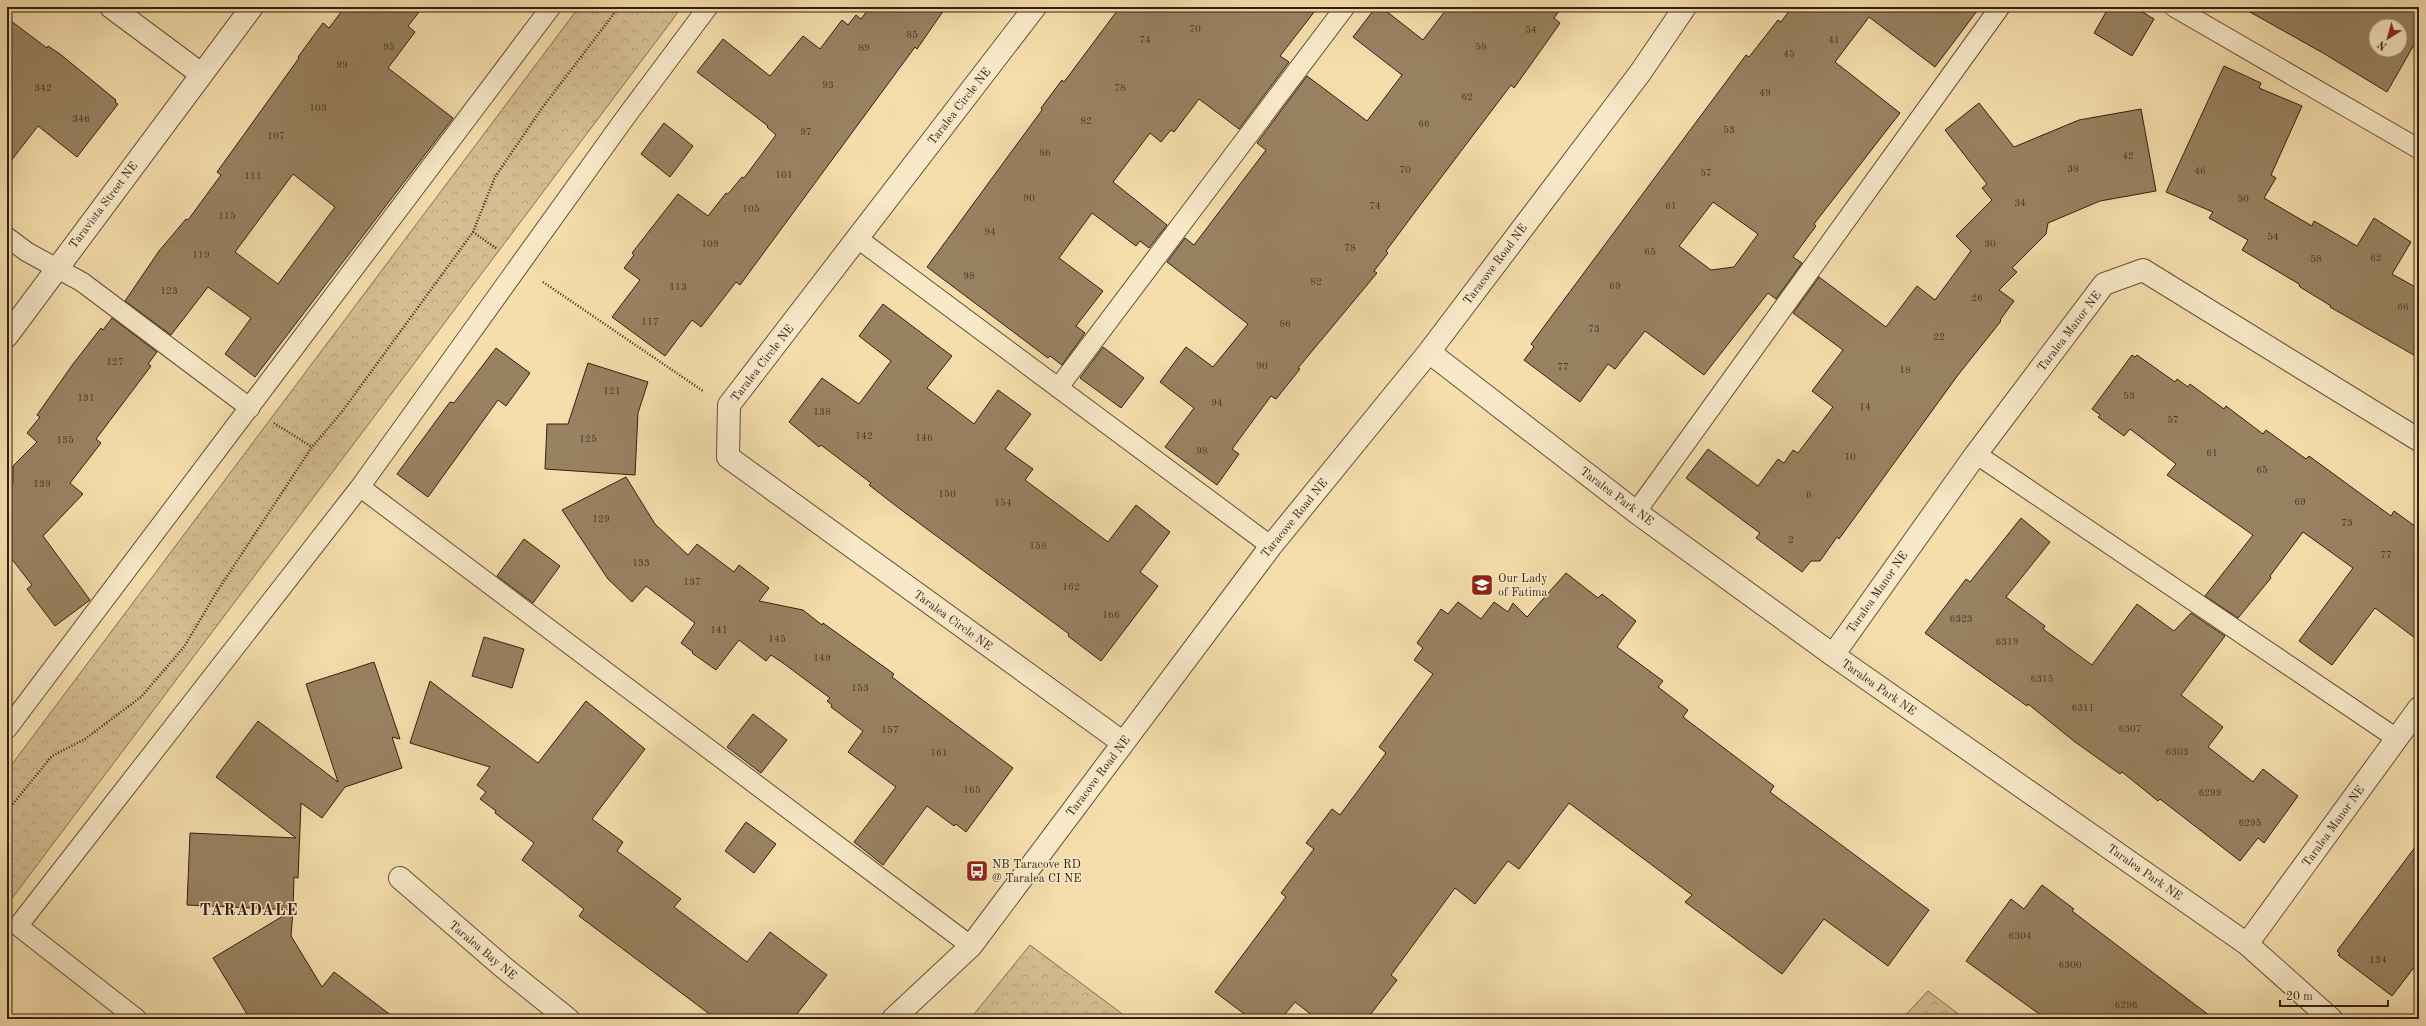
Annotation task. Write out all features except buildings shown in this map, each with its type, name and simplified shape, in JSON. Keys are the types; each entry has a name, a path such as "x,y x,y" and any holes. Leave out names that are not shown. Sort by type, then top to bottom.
{"street":[{"path":"111,7 201,74"},
{"name":"Taravista Street NE","path":"7,336 56,268 252,7"},
{"name":"Taralea Circle NE","path":"1035,7 729,405 728,457 1122,742"},
{"name":"Taracove Road NE","path":"893,1019 971,946 1122,742 1271,546 1429,352 1640,73 1686,7"},
{"name":"Taralea Manor NE","path":"1833,655 1976,454 2104,284 2143,270 2419,440"},
{"name":"Taralea Park NE","path":"1429,352 1636,512 1833,655 2247,944 2331,1019"},
{"name":"Taralea Manor NE","path":"2247,944 2419,708"},
{"name":"Taralea Bay NE","path":"400,878 503,968 568,1019"}],"lane":[{"path":"7,729 551,7"},
{"path":"137,1019 18,926 360,487 519,265 708,7"},
{"path":"1058,388 1345,7"},
{"path":"1636,512 2000,7"},
{"path":"2174,7 2419,149"},
{"path":"7,237 27,252 82,282 250,408"},
{"path":"857,238 1271,546"},
{"path":"1976,454 2396,738"},
{"path":"360,487 971,946"}],"path":[{"path":"7,811 52,756 85,739 141,697 184,647 216,593 312,448 341,413 473,232 495,177 542,108 619,7"},
{"path":"473,232 691,384 729,405"},
{"path":"250,408 312,448"}],"green space":[{"path":"579,7 682,7 7,905 7,771"},
{"path":"1030,945 1129,1019 970,1019"},
{"path":"1928,991 1965,1019 1902,1019"}],"place":[{"name":"Our Lady of Fatima","path":"1482,585"},
{"name":"NB Taracove RD @ Taralea CI NE","path":"977,871"}],"district":[{"name":"TARADALE","path":"249,909"}]}
